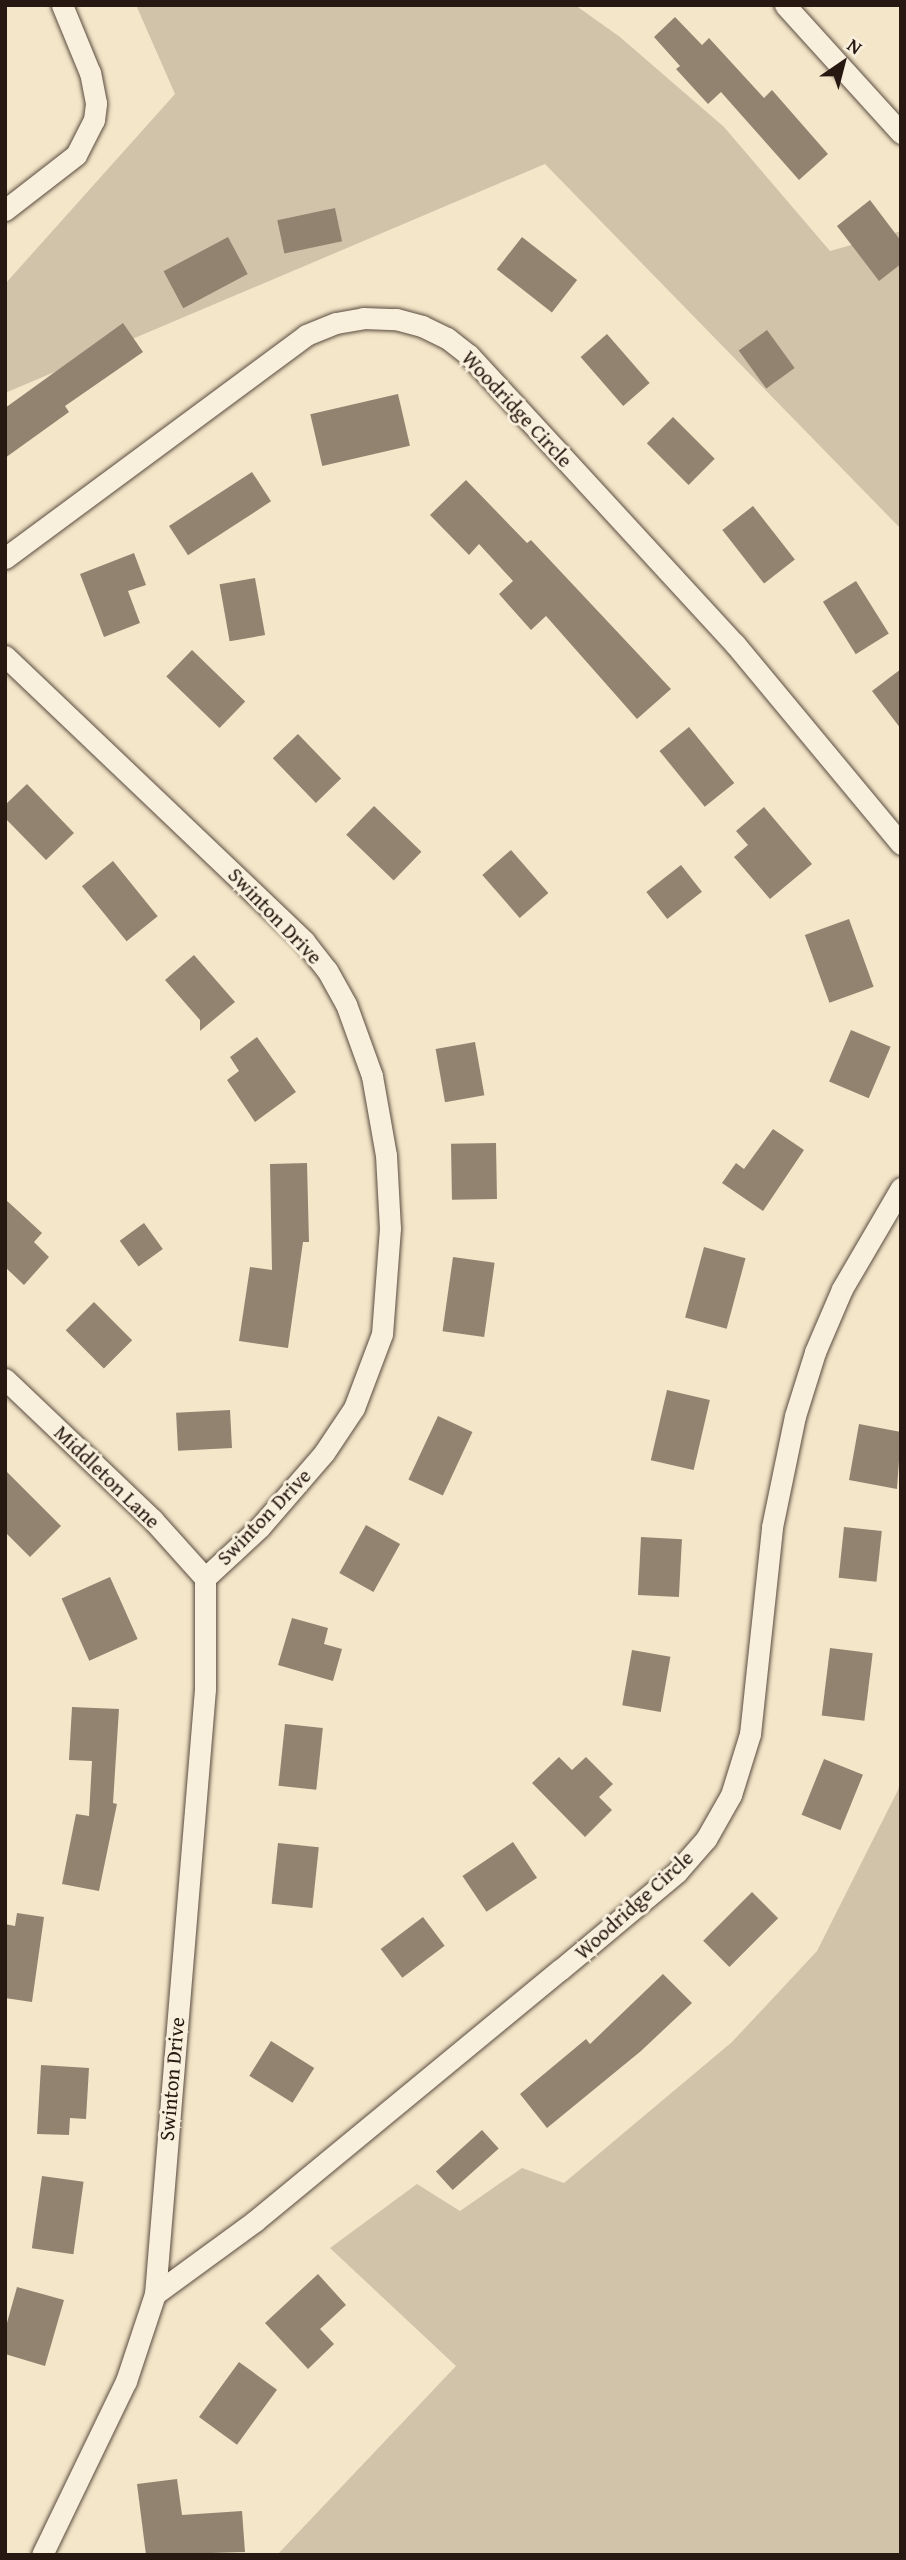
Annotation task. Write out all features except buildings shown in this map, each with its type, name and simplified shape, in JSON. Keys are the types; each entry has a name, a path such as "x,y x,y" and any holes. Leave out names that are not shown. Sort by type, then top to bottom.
{"street":[{"path":"5,210 76,155 94,120 96,103 90,73 62,5"},
{"path":"785,5 901,133"},
{"name":"Woodridge Circle","path":"5,558 306,335 336,323 363,318 396,319 422,326 447,338 469,355 735,643 901,844"},
{"name":"Swinton Drive","path":"5,656 304,941 327,970 360,1037 374,1089 386,1155 390,1228 386,1309 374,1362 354,1408 324,1453 260,1527 205,1578 205,1689 155,2294 126,2381 42,2555"},
{"name":"Woodridge Circle","path":"155,2294 256,2221 560,1970 677,1872 706,1839 732,1795 750,1734 772,1527 795,1416 815,1352 842,1289 901,1188"},
{"name":"Middleton Lane","path":"5,1379 153,1520 205,1578"}],"shaded area":[{"path":"136,5 575,5 620,37 724,127 830,251 901,231 901,529 545,164 5,393 5,284 175,94"},
{"path":"901,1776 901,2555 277,2555 456,2366 330,2248 417,2184 460,2211 522,2168 564,2183 732,2042 817,1951 898,1790"}]}
